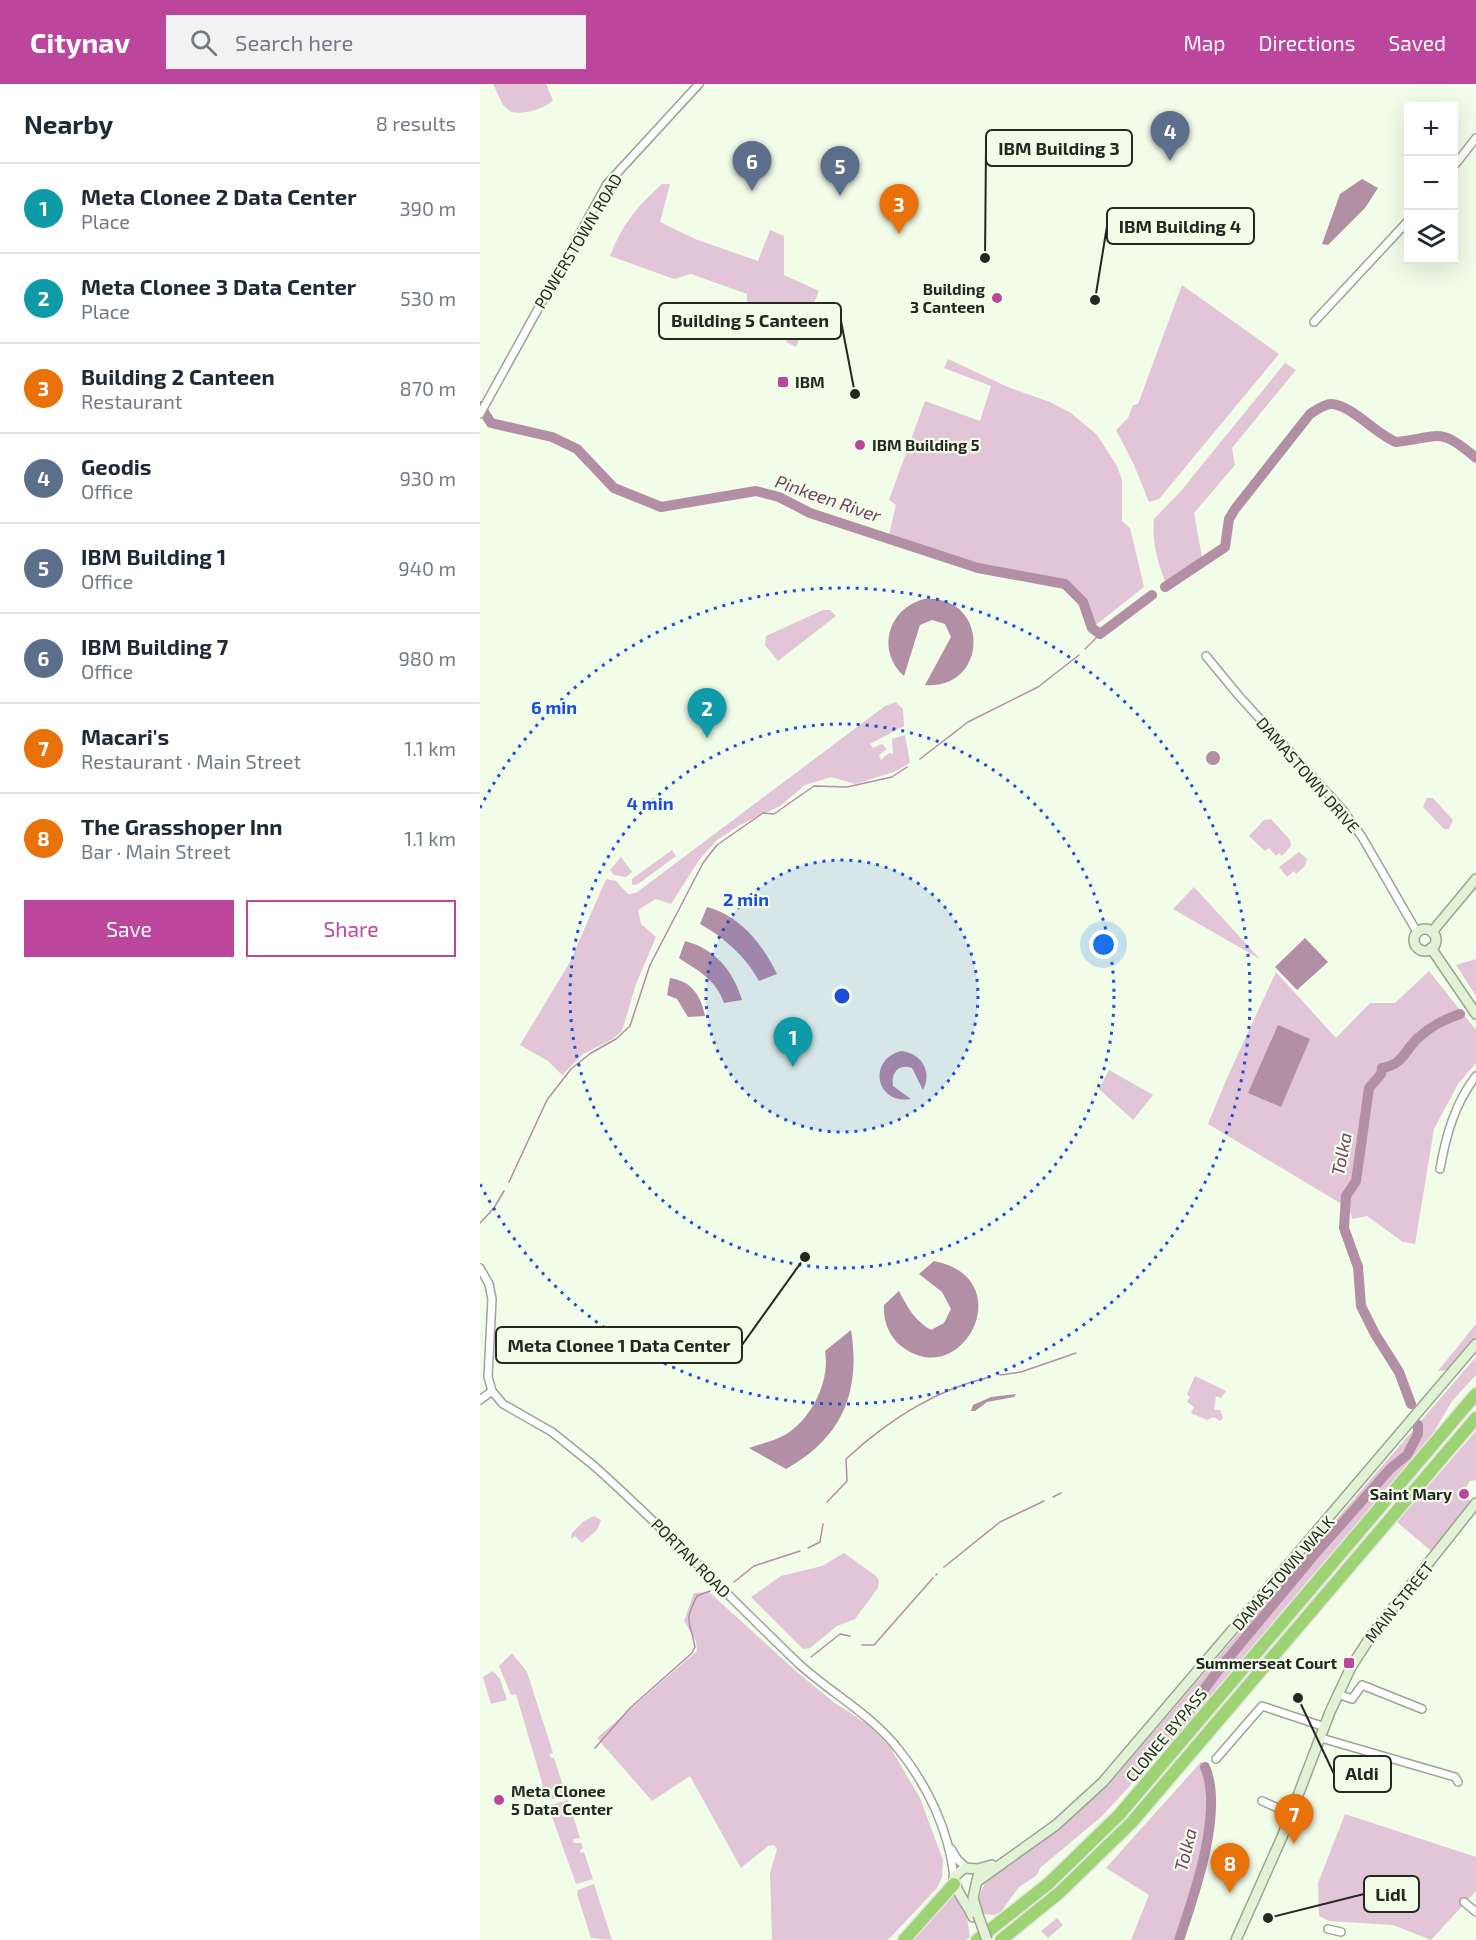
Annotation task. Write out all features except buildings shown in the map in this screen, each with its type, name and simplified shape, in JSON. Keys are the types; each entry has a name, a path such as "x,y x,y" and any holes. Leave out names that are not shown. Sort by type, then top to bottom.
{"highway":[{"name":"CLONEE BYPASS","path":"979,1940 1048,1884 1119,1815 1476,1394"},
{"name":"CLONEE BYPASS","path":"1001,1940 1059,1893 1132,1822 1476,1419"},
{"path":"904,1940 955,1884"}],"main road":[{"path":"1432,932 1476,879"},
{"path":"1426,929 1432,932 1436,940 1431,948 1425,950 1417,947 1414,941 1417,932 1426,929"},
{"path":"1431,948 1476,1014"},
{"name":"DAMASTOWN WALK","path":"978,1884 1000,1863 1065,1818 1103,1782 1476,1344"},
{"name":"MAIN STREET","path":"1236,1940 1291,1814 1338,1694 1373,1633 1476,1503"},
{"name":"DAMASTOWN WALK","path":"969,1868 1000,1863"},
{"path":"969,1868 976,1873 978,1884 970,1893 955,1884 957,1871 969,1868"},
{"name":"PORTAN ROAD","path":"955,1884 987,1940"},
{"name":"PORTAN ROAD","path":"978,1884 973,1898 979,1940"}],"street":[{"name":"POWERSTOWN ROAD","path":"480,414 607,184 699,84"},
{"path":"1458,161 1476,138"},
{"path":"1314,322 1404,225"},
{"name":"DAMASTOWN DRIVE","path":"1206,656 1239,696 1342,809 1362,837 1417,932"},
{"path":"1440,1169 1452,1120 1466,1090 1476,1076"},
{"path":"480,1268 491,1294 488,1377 492,1391 480,1400"},
{"name":"PORTAN ROAD","path":"492,1391 503,1404 552,1432 593,1465 802,1666 877,1725 915,1773 932,1804 957,1860 969,1868"},
{"path":"1338,1694 1352,1699 1362,1685 1422,1709"},
{"path":"1216,1759 1262,1706 1325,1727"},
{"path":"1321,1738 1455,1777 1458,1782"},
{"path":"1262,1801 1291,1814"},
{"name":"PORTAN ROAD","path":"947,1842 955,1884"},
{"path":"1464,1902 1476,1912"},
{"path":"1332,1940 1334,1931"}],"shaded area":[{"path":"493,84 546,84 553,100 534,110 522,113 511,112 503,105"},
{"path":"1362,179 1378,188 1365,208 1328,245 1322,244 1340,194"},
{"path":"662,184 670,184 660,222 695,239 758,261 770,230 784,236 784,275 819,291 796,347 786,342 788,334 780,323 759,316 756,310 747,305 747,294 691,274 674,279 610,256 619,235 631,217"},
{"path":"1182,285 1279,354 1159,499 1149,502 1116,430 1128,418 1133,405 1138,404"},
{"path":"948,359 1071,413 1097,435 1117,466 1122,480 1122,521 1130,528 1144,587 1092,628 1083,602 1065,584 978,568 888,539 896,505 889,500 925,401 980,421 991,386 944,368"},
{"path":"1285,363 1296,370 1232,448 1235,465 1194,513 1202,557 1165,581 1156,551 1154,519 1180,492"},
{"path":"924,599 946,601 961,611 970,625 974,642 971,659 962,673 946,683 925,685 951,637 945,624 932,620 920,625 904,676 895,666 890,654 890,632 894,621 912,604"},
{"path":"823,610 830,610 836,616 778,661 765,645 766,636"},
{"path":"896,702 903,709 904,726 870,744 873,748 882,744 887,749 879,755 881,760 889,753 893,754 892,739 905,735 910,763 894,772 855,784 831,777 805,785 780,806 740,825 717,840 699,860 671,904 656,899 638,910 641,924 656,937 636,984 622,1031 611,1040 583,1054 562,1075 548,1061 520,1045 570,962 606,879 616,881 628,894 636,893 885,706"},
{"path":"1210,751 1216,751 1220,758 1216,765 1210,765 1206,761 1206,755"},
{"path":"1427,798 1433,798 1453,820 1449,829 1444,829 1423,807"},
{"path":"1271,819 1290,840 1291,846 1282,856 1279,853 1276,856 1269,848 1265,851 1249,836 1264,820"},
{"path":"672,850 676,856 638,884 632,885 632,879"},
{"path":"1299,852 1307,859 1305,866 1296,874 1294,871 1287,877 1279,867"},
{"path":"621,857 632,872 626,877 614,875 610,870"},
{"path":"1194,887 1260,959 1173,909"},
{"path":"707,907 719,911 749,932 765,952 777,974 759,981 734,948 700,924"},
{"path":"1305,938 1328,962 1297,990 1275,967"},
{"path":"685,941 705,949 721,962 734,979 742,1000 724,1003 711,982 679,958"},
{"path":"1476,959 1476,996 1456,965"},
{"path":"1429,971 1476,1030 1476,1063 1458,1084 1434,1129 1415,1244 1403,1242 1367,1216 1352,1219 1348,1202 1352,1192 1349,1189 1340,1203 1208,1124 1276,972 1336,1038 1370,1003 1395,1003"},
{"path":"670,978 690,986 701,1002 705,1016 688,1017 677,999 667,995"},
{"path":"1278,1025 1310,1039 1281,1107 1248,1093"},
{"path":"901,1051 914,1055 926,1070 926,1083 923,1090 912,1068 899,1068 894,1073 893,1086 911,1099 899,1099 890,1095 883,1089 880,1081 883,1063 890,1056"},
{"path":"1109,1070 1153,1095 1133,1120 1099,1089"},
{"path":"934,1261 960,1272 975,1288 978,1308 973,1328 961,1345 944,1355 924,1357 901,1346 893,1338 886,1322 884,1305 899,1291 912,1313 925,1326 931,1330 944,1323 951,1309 942,1292 919,1274"},
{"path":"1476,1324 1476,1336 1446,1370 1438,1371"},
{"path":"851,1330 853,1374 850,1393 834,1428 805,1457 786,1469 749,1448 782,1436 800,1423 819,1395 823,1384 825,1351"},
{"path":"1476,1357 1476,1375 1452,1401 1434,1432 1172,1743 1157,1753 1141,1769 1129,1787 1101,1817 1040,1868 1037,1875 1019,1887 1000,1913 982,1914 978,1900 987,1878 1062,1826 1107,1786"},
{"path":"1195,1376 1226,1391 1221,1398 1216,1396 1214,1410 1220,1410 1223,1418 1220,1421 1214,1417 1207,1420 1191,1413 1194,1407 1187,1402 1190,1397 1187,1394"},
{"path":"1016,1394 1014,1397 987,1402 975,1411 971,1411 973,1405 991,1397"},
{"path":"1476,1431 1476,1480 1470,1481 1462,1494 1471,1501 1431,1551 1397,1522"},
{"path":"594,1516 601,1520 597,1530 582,1543 575,1536 571,1539 572,1533 584,1521"},
{"path":"844,1553 876,1576 879,1581 878,1588 855,1619 837,1626 810,1648 803,1649 751,1597 781,1576 822,1566"},
{"path":"709,1592 798,1673 835,1703 867,1724 890,1747 920,1798 943,1860 942,1877 937,1888 888,1940 772,1940 770,1873 777,1849 774,1845 768,1846 741,1868 690,1776 652,1801 597,1738 697,1651 696,1641 684,1621 694,1593"},
{"path":"512,1653 527,1672 553,1753 549,1754 551,1758 554,1758 566,1795 549,1800 546,1796 516,1694 511,1695 499,1666"},
{"path":"493,1671 500,1679 507,1700 491,1704 483,1677"},
{"path":"1201,1762 1211,1793 1208,1828 1195,1887 1176,1940 1131,1940 1149,1895 1106,1868"},
{"path":"568,1800 580,1838 573,1839 574,1843 581,1843 583,1848 580,1850 581,1853 584,1852 593,1879 576,1884 550,1811 551,1805"},
{"path":"1345,1814 1476,1857 1476,1891 1431,1940 1393,1925 1329,1921 1319,1916 1318,1883"},
{"path":"594,1884 612,1940 591,1938 577,1894 578,1890"},
{"path":"955,1894 967,1917 970,1937 965,1940 908,1940"},
{"path":"1057,1918 1063,1925 1048,1938 1041,1931"}],"waterway":[{"name":"Pinkeen River","path":"1165,587 1225,547 1229,519 1235,509 1310,414 1323,406 1338,405 1396,442 1439,436 1454,441 1476,458"},
{"name":"Pinkeen River","path":"480,406 491,423 552,437 577,449 614,488 661,507 756,491 779,497 810,513 978,568 1065,584 1083,602 1092,628 1100,634 1152,595"},
{"path":"1085,649 1100,634"},
{"path":"920,759 968,722 1038,687 1079,655"},
{"path":"509,1182 547,1100 571,1069 591,1053 616,1039 630,1026 650,965 703,863 717,845 763,813 774,814 814,786 847,787 892,777 907,767"},
{"name":"Tolka","path":"1411,1404 1399,1372 1375,1334 1361,1306 1358,1267 1344,1228 1346,1196 1356,1181 1369,1088 1381,1074 1382,1068 1395,1064 1423,1034 1460,1014"},
{"path":"480,1223 494,1208 504,1191"},
{"path":"1000,1375 1021,1372 1076,1353"},
{"path":"827,1502 847,1481 846,1459 878,1432 931,1398 990,1377"},
{"name":"Tolka","path":"1191,1707 1217,1672 1315,1554 1390,1469 1407,1455 1418,1434 1418,1425"},
{"path":"1053,1497 1061,1493"},
{"path":"944,1567 1000,1522 1044,1501"},
{"path":"808,1548 820,1542 823,1524"},
{"path":"734,1582 754,1566 800,1551"},
{"path":"862,1645 874,1645 933,1578"},
{"path":"595,1748 630,1708 692,1653 695,1647 689,1622 690,1612 697,1596 710,1591"},
{"path":"811,1657 840,1634 850,1636"},
{"name":"Tolka","path":"1179,1940 1199,1878 1209,1829 1210,1785 1205,1767"}],"place":[{"name":"Geodis","path":"1170,161"},
{"name":"IBM Building 7","path":"752,191"},
{"name":"IBM Building 1","path":"840,196"},
{"name":"Building 2 Canteen","path":"899,234"},
{"name":"IBM Building 3","path":"985,258"},
{"name":"Building 3 Canteen","path":"997,298"},
{"name":"IBM Building 4","path":"1095,300"},
{"name":"IBM","path":"783,382"},
{"name":"Building 5 Canteen","path":"855,394"},
{"name":"IBM Building 5","path":"860,445"},
{"name":"Meta Clonee 3 Data Center","path":"707,738"},
{"name":"Meta Clonee 2 Data Center","path":"793,1067"},
{"name":"Meta Clonee 1 Data Center","path":"805,1257"},
{"name":"Saint Mary","path":"1464,1494"},
{"name":"Summerseat Court","path":"1349,1663"},
{"name":"Aldi","path":"1298,1698"},
{"name":"Meta Clonee 5 Data Center","path":"499,1800"},
{"name":"Macari's","path":"1294,1844"},
{"name":"The Grasshoper Inn","path":"1230,1893"},
{"name":"Lidl","path":"1268,1918"}]}
